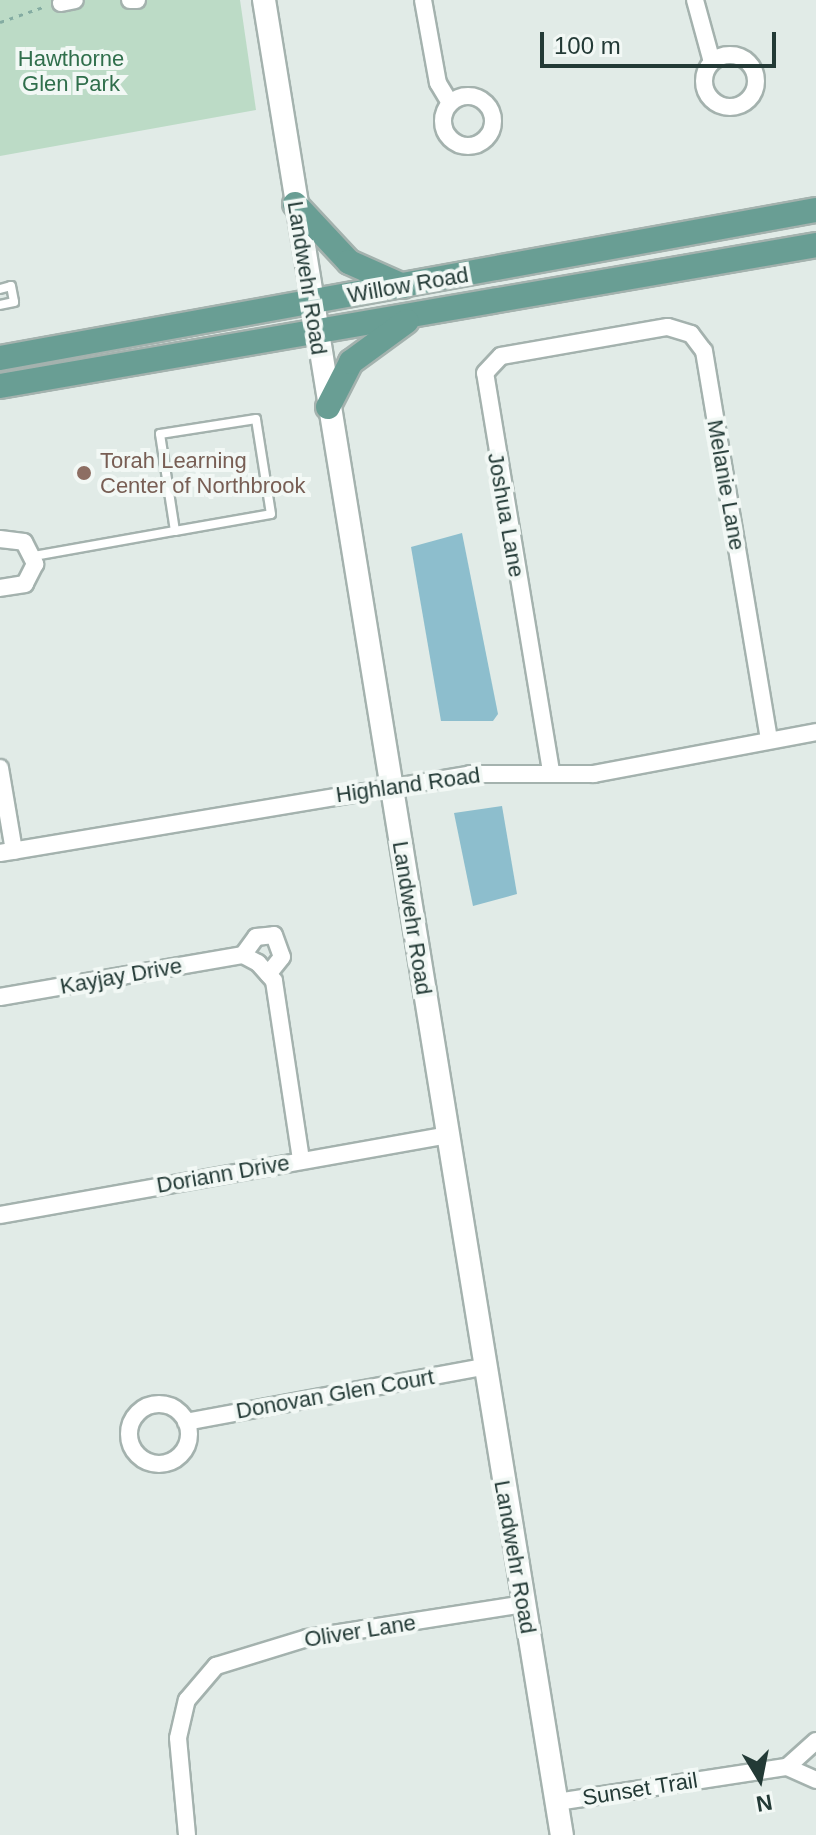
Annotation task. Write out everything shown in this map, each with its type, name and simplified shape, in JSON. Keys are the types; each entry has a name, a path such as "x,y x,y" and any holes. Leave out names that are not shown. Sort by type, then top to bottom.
{"main road":[{"name":"Landwehr Road","path":"264,0 310,303 392,786 483,1367 562,1835"},
{"path":"295,204 349,262 403,286"},
{"name":"Willow Road","path":"0,358 816,210"},
{"name":"Willow Road","path":"0,386 816,245"},
{"path":"328,407 351,362 373,341 427,311"}],"street":[{"path":"130,0 137,0"},
{"path":"423,0 438,83 450,103"},
{"path":"695,0 712,62"},
{"name":"Melanie Lane","path":"592,339 668,327 691,334 704,351 769,739"},
{"name":"Joshua Lane","path":"551,771 485,373 501,356 592,339"},
{"path":"0,539 24,542 34,556 25,584 0,588"},
{"name":"Highland Road","path":"7,852 392,786 551,771 594,774 816,732"},
{"path":"0,768 7,852"},
{"name":"Kayjay Drive","path":"0,997 243,955 256,937 274,935 282,957 268,974 301,1160"},
{"path":"243,955 268,974"},
{"name":"Doriann Drive","path":"0,1215 447,1135"},
{"name":"Donovan Glen Court","path":"186,1422 483,1367"},
{"name":"Oliver Lane","path":"187,1835 178,1738 187,1700 204,1679 238,1656 307,1638 523,1604"},
{"path":"816,1741 787,1767 816,1780"},
{"name":"Sunset Trail","path":"557,1802 787,1767"}],"lane":[{"path":"0,289 11,286 14,302 0,305"},
{"path":"34,556 271,514 256,419 160,434 175,531"}],"path":[{"path":"0,22 68,1"}],"green space":[{"name":"Hawthorne Glen Park","path":"0,0 240,0 256,110 0,156"}],"water":[{"path":"462,533 498,714 493,721 441,721 411,547"},
{"path":"502,806 517,894 473,906 454,813"}],"place":[{"name":"Torah Learning Center of Northbrook","path":"84,473"}]}
